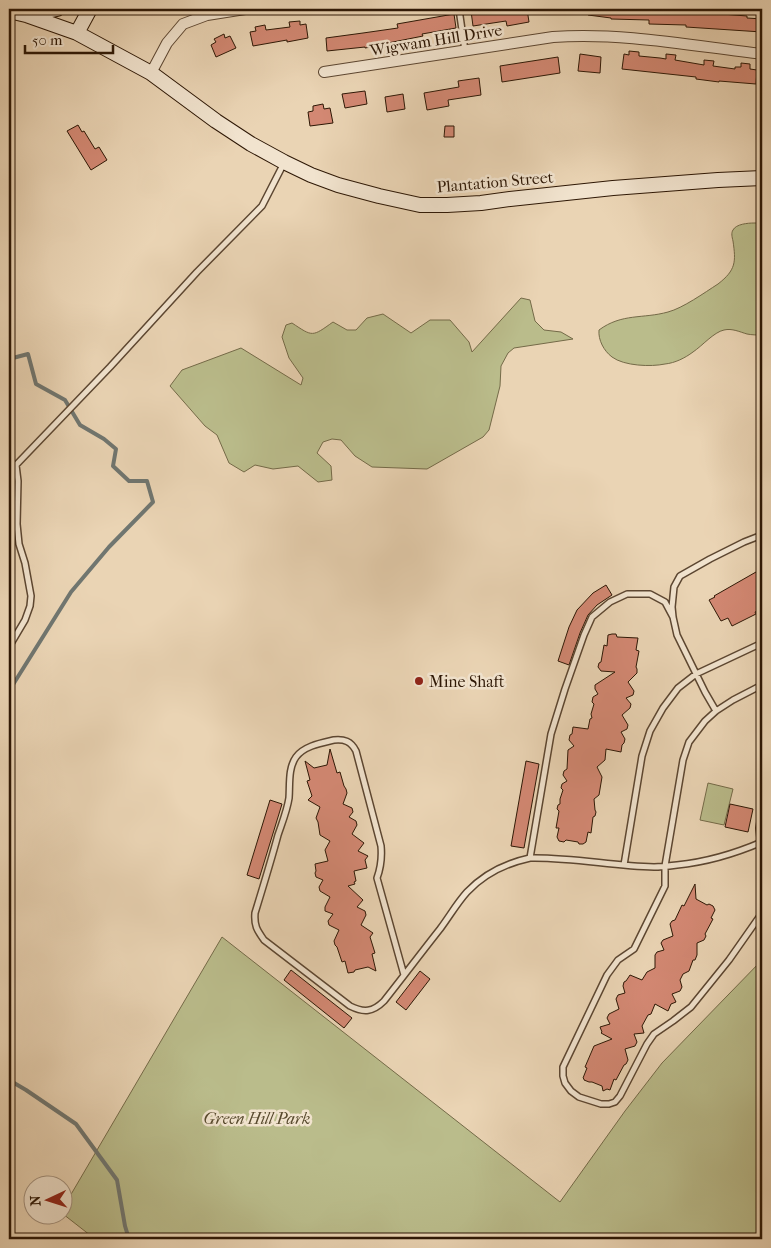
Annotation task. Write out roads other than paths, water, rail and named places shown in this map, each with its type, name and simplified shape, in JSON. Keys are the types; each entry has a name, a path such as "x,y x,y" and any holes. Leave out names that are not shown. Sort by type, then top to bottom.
{"main road":[{"path":"26,15 57,9"},
{"path":"77,33 90,9"},
{"name":"Plantation Street","path":"9,10 77,33 151,73 237,135 284,162 338,185 380,196 420,204 447,205 613,188 762,178"}],"street":[{"path":"151,73 167,42 183,24 207,15 245,9"},
{"name":"Wigwam Hill Drive","path":"324,72 553,37 579,36 642,39 762,54"},
{"path":"762,822 762,837"}],"lane":[{"path":"459,9 465,51"},
{"path":"9,646 25,620 31,596 25,563 19,544 16,465 74,406 197,272 262,206 284,162"},
{"path":"716,711 677,634 673,617 672,597 674,587 680,576 710,558 762,535"},
{"path":"530,858 551,734 584,635 592,618 610,602 627,594 650,594 665,602 673,617"},
{"path":"624,865 641,762 655,720 678,688 696,674 762,642"},
{"path":"762,685 716,711 705,721 689,742 683,760 665,866 665,886 634,949 618,960 607,975 564,1067 563,1076 565,1084 571,1091 579,1097 600,1104 615,1102 654,1034 691,1007 729,960 762,914"},
{"path":"404,975 377,878 382,857 381,846 356,750 350,742 345,740 334,740 305,748 295,758 291,766 288,802 255,913 254,923 258,933 264,940 357,1010 367,1011 377,1008 384,1001 404,975 468,891 483,878 513,862 530,858 561,858 653,867 712,860 762,842"}],"waterway":[{"path":"9,359 28,354 36,384 65,400 80,425 104,439 116,449 113,466 129,481 147,481 153,502 109,547 71,592 9,691"},
{"path":"9,1080 76,1124 117,1180 129,1239"}],"place":[{"name":"Mine Shaft","path":"419,681"}],"park label":[{"name":"Green Hill Park","path":"257,1118"}]}
